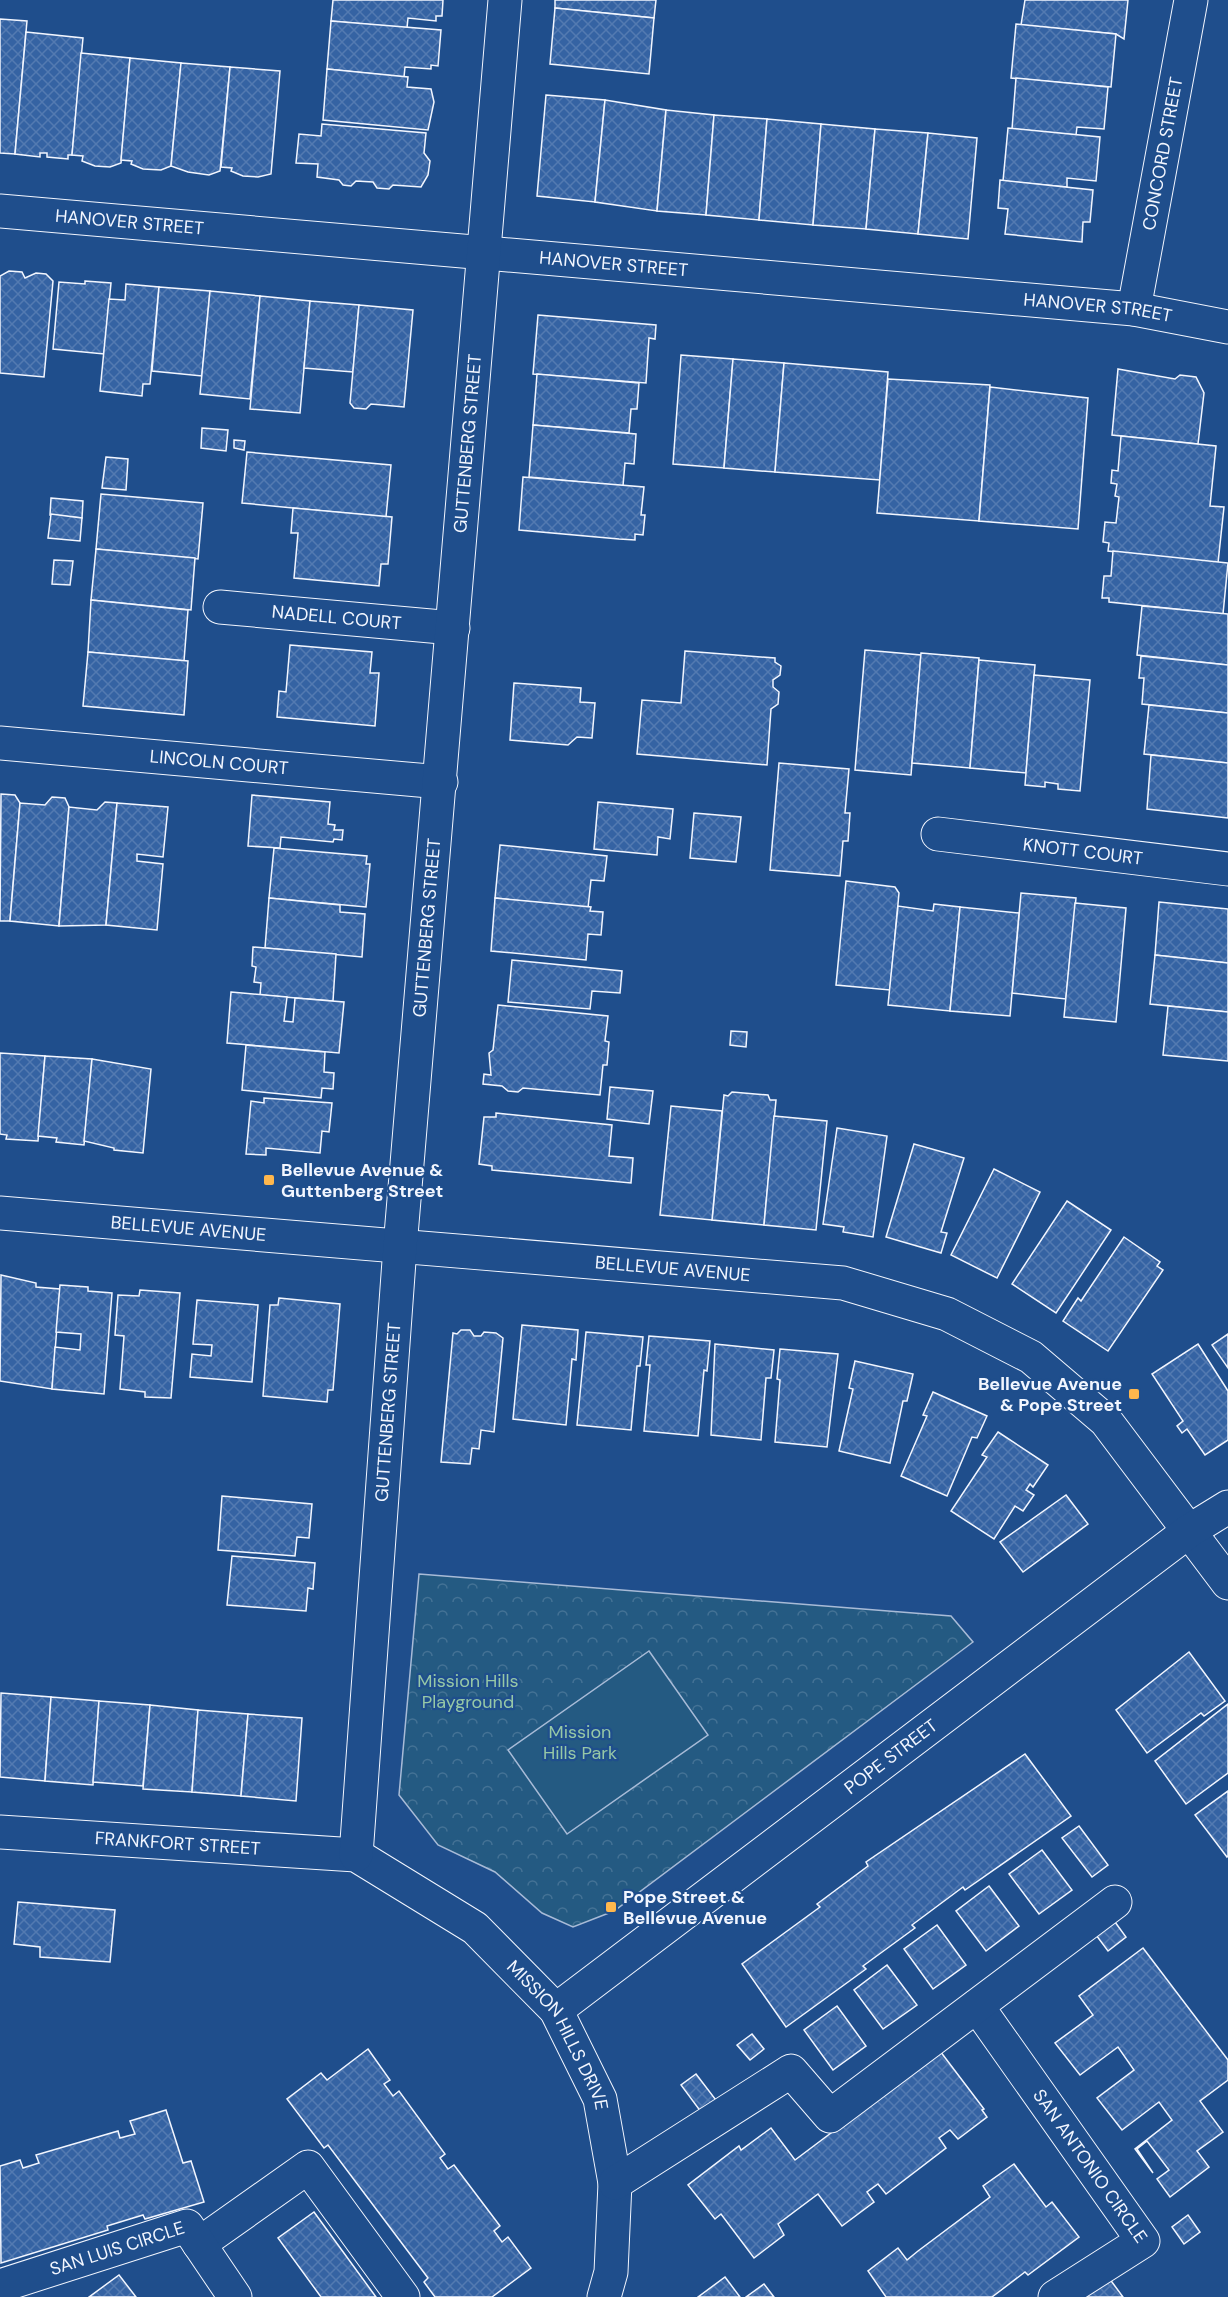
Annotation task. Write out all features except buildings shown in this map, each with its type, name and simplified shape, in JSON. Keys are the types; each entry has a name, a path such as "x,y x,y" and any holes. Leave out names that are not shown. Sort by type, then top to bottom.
{"street":[{"name":"GUTTENBERG STREET","path":"356,1855 399,1247 441,782 482,253 505,0"},
{"name":"CONCORD STREET","path":"1134,309 1191,0"},
{"name":"HANOVER STREET","path":"0,211 1134,309 1228,327"},
{"name":"NADELL COURT","path":"220,607 453,628"},
{"name":"LINCOLN COURT","path":"0,743 441,782"},
{"name":"KNOTT COURT","path":"938,834 1228,869"},
{"name":"BELLEVUE AVENUE","path":"0,1214 843,1282 947,1314 1031,1357 1106,1421 1228,1583"},
{"name":"POPE STREET","path":"556,2010 1190,1531 1228,1507"},
{"name":"FRANKFORT STREET","path":"0,1832 356,1855"},
{"name":"MISSION HILLS DRIVE","path":"356,1855 474,1928 556,2010 600,2099 615,2183 611,2272 604,2297"},
{"path":"615,2183 791,2071 830,2116 1115,1902"},
{"name":"SAN ANTONIO CIRCLE","path":"977,2006 1143,2241 1055,2297"},
{"path":"200,2244 308,2167 403,2297"},
{"name":"SAN LUIS CIRCLE","path":"0,2286 187,2226 235,2297"}],"green space":[{"name":"Mission Hills Park","path":"419,1574 951,1616 973,1642 614,1911 573,1927 542,1913 495,1872 438,1845 399,1795"},
{"path":"649,1651 708,1735 567,1834 508,1750"}],"place":[{"name":"Bellevue Avenue & Guttenberg Street","path":"269,1180"},
{"name":"Bellevue Avenue & Pope Street","path":"1134,1394"},
{"name":"Pope Street & Bellevue Avenue","path":"611,1907"}],"park label":[{"name":"Mission Hills Playground","path":"468,1691"}]}
